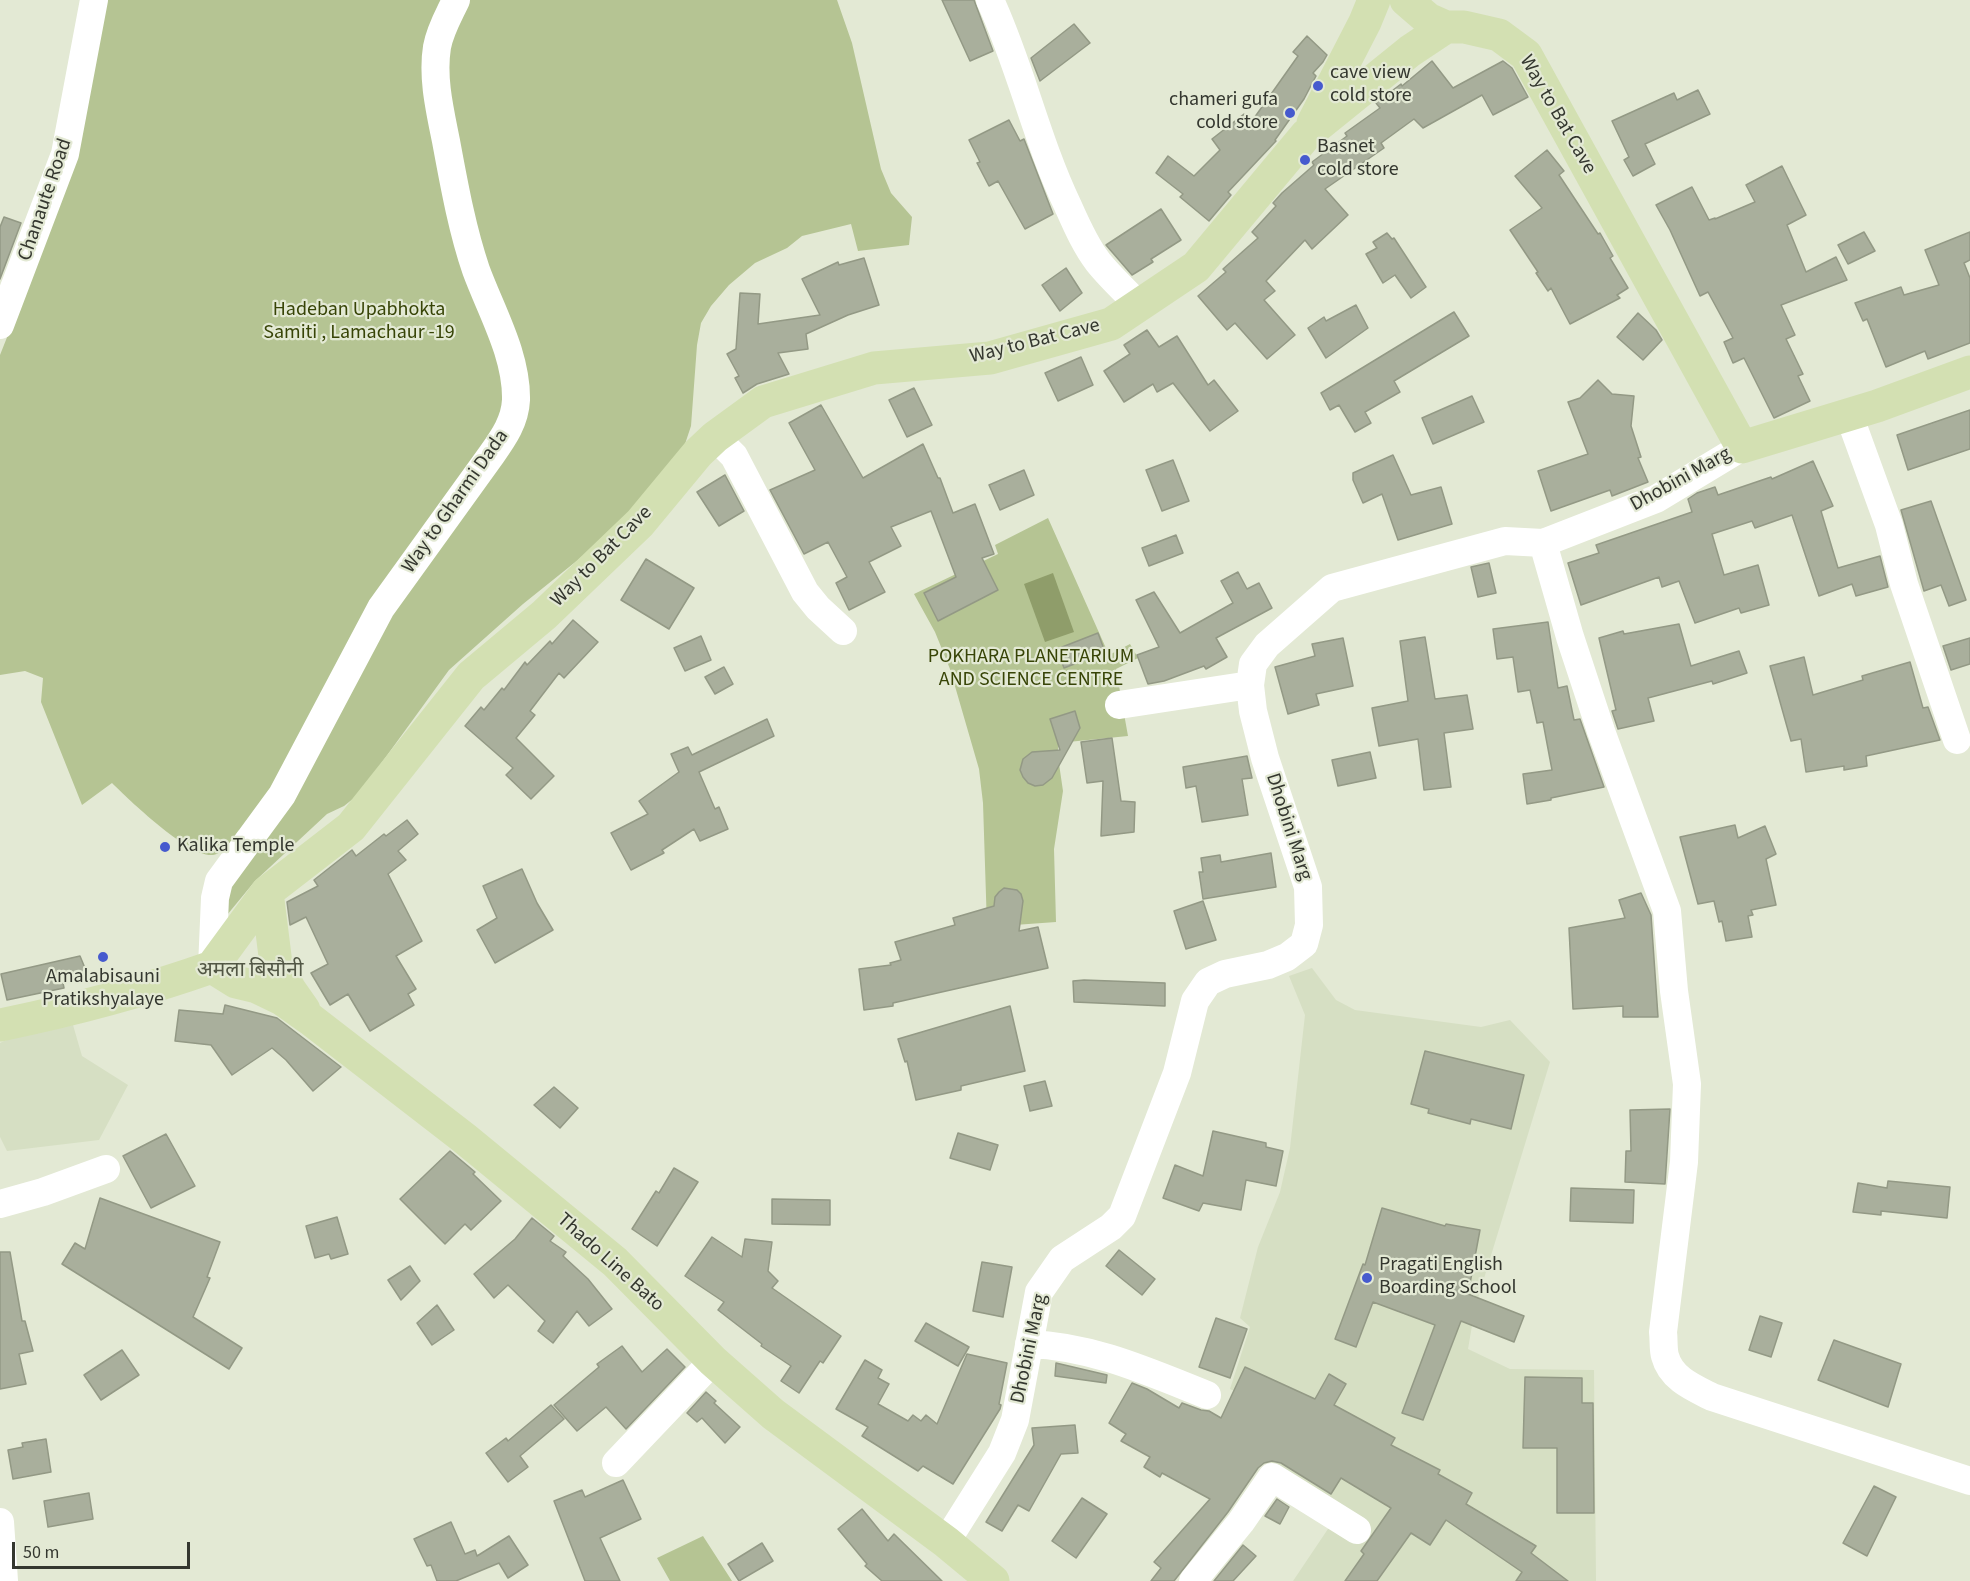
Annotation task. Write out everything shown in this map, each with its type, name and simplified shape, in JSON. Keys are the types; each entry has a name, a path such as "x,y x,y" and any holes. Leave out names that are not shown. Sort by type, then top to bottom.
{"main road":[{"path":"1306,135 1365,22 1374,0"},
{"path":"1406,0 1428,19 1446,27"},
{"name":"Way to Bat Cave","path":"212,967 267,892 351,827 471,676 544,615 640,523 715,436 763,402 874,368 990,358 1111,324 1196,267 1306,135 1410,51 1446,27 1464,27 1499,35 1526,55 1742,447"},
{"path":"1742,447 1849,415 1970,372"},
{"path":"267,892 276,964 310,1019"},
{"name":"Thado Line Bato","path":"212,967 236,981 282,999 464,1138 615,1262 713,1361 773,1414 946,1542 993,1581"},
{"path":"0,1025 67,1012 135,993 212,967"}],"street":[{"name":"Chanaute Road","path":"0,325 65,154 94,0"},
{"name":"Way to Gharmi Dada","path":"212,967 215,898 219,881 282,795 381,608 492,454 514,416 516,399 512,369 465,232 452,176 437,89 435,66 437,46 442,29 456,0"},
{"path":"990,0 1010,45 1054,176 1078,229 1097,261 1139,305"},
{"path":"1849,415 1889,525 1904,584 1957,740"},
{"path":"715,436 734,456 805,592 818,608 843,631"},
{"name":"Dhobini Marg","path":"946,1542 1002,1453 1015,1420 1039,1292 1062,1259 1110,1227 1122,1216 1177,1073 1195,1001 1208,982 1225,974 1268,965 1287,957 1304,944 1309,925 1308,887 1265,758 1253,711 1250,685 1253,664 1268,645 1332,588 1505,541 1543,543 1656,499 1742,447"},
{"path":"1543,543 1570,637 1601,731 1667,911 1674,991 1687,1084 1684,1162 1663,1332 1665,1358 1676,1376 1688,1386 1712,1397 1970,1481"},
{"path":"1119,705 1250,685"},
{"path":"0,1204 43,1192 106,1169"},
{"path":"1029,1344 1055,1345 1107,1357 1207,1395"},
{"path":"616,1463 713,1361"},
{"path":"1192,1581 1241,1522 1272,1477 1357,1530"},
{"path":"0,1522 4,1581"}],"shaded area":[{"path":"1053,573 1074,632 1045,642 1024,584"},
{"name":"Pragati English Boarding School","path":"1312,968 1336,1000 1355,1010 1481,1027 1510,1020 1550,1062 1475,1308 1468,1349 1510,1369 1594,1370 1596,1581 1293,1581 1334,1520 1262,1475 1277,1456 1293,1418 1230,1389 1250,1327 1240,1318 1258,1247 1280,1192 1290,1148 1305,1015 1289,976"},
{"path":"73,1025 82,1056 128,1085 99,1140 7,1151 0,1137 0,1043 12,1037"}],"green space":[{"name":"Hadeban Upabhokta Samiti , Lamachaur -19","path":"105,0 837,0 852,43 881,169 891,193 912,217 909,245 858,251 851,224 802,236 787,248 755,263 729,285 711,306 701,323 697,345 691,426 684,447 614,531 523,604 449,670 359,794 344,806 327,814 255,881 227,915 224,905 239,830 221,852 213,855 203,853 175,838 112,783 82,805 41,702 43,678 25,671 0,675 0,355 54,219"},
{"name":"POKHARA PLANETARIUM AND SCIENCE CENTRE","path":"1048,518 1109,655 1130,644 1138,658 1116,669 1128,736 1058,743 1063,791 1054,849 1056,922 987,927 983,803 979,769 950,669 935,632 914,594 998,554 995,545"},
{"path":"703,1536 732,1581 670,1581 657,1558"}],"building":[{"path":"942,0 974,0 993,51 970,61"},
{"path":"1074,24 1090,43 1040,81 1031,58"},
{"path":"1307,36 1327,55 1313,73 1316,76 1304,99 1276,141 1228,192 1231,195 1209,221 1180,197 1183,194 1156,173 1168,156 1194,176 1220,150 1212,139 1244,114 1252,121 1298,56 1293,52"},
{"path":"1432,61 1453,88 1503,61 1512,68 1528,97 1493,115 1482,95 1423,128 1414,119 1381,143 1384,148 1325,189 1348,215 1312,249 1305,240 1266,281 1275,291 1264,300 1295,335 1267,359 1235,323 1227,330 1198,296 1226,272 1223,269 1258,238 1252,232 1276,206 1273,203 1282,193 1314,165 1312,162 1347,136 1345,133 1380,108 1376,103 1401,84 1402,86"},
{"path":"1698,90 1710,114 1645,144 1655,164 1633,176 1624,160 1629,157 1612,121 1674,93 1677,100"},
{"path":"1009,120 1020,141 1024,139 1053,214 1025,229 998,181 989,186 977,163 980,162 969,140"},
{"path":"1547,150 1564,171 1559,175 1598,234 1600,233 1613,256 1610,258 1628,288 1617,295 1620,298 1570,324 1551,288 1548,291 1510,230 1542,208 1515,176"},
{"path":"1782,166 1806,215 1787,225 1806,272 1836,257 1847,280 1781,305 1795,335 1786,339 1803,374 1798,376 1810,401 1774,418 1744,358 1733,363 1724,342 1733,338 1708,292 1700,296 1656,205 1692,187 1709,220 1715,219 1755,202 1746,185"},
{"path":"1161,209 1181,240 1151,259 1153,262 1132,275 1106,245"},
{"path":"4,217 21,223 0,279 0,227"},
{"path":"1864,232 1875,251 1848,264 1838,245"},
{"path":"1970,232 1970,260 1964,263 1970,278 1970,343 1928,359 1925,351 1886,367 1867,319 1863,321 1855,303 1901,287 1904,295 1939,285 1925,250"},
{"path":"1387,233 1392,239 1394,238 1426,287 1411,298 1395,275 1383,283 1366,254 1377,248 1373,242"},
{"path":"864,258 879,305 848,315 806,334 808,349 778,353 789,374 757,384 743,393 735,378 739,376 727,354 736,349 740,293 760,294 758,324 820,315 802,279 838,262 839,265"},
{"path":"1066,268 1082,293 1060,311 1042,285"},
{"path":"1356,305 1368,328 1326,358 1308,328 1324,317 1326,321"},
{"path":"1454,312 1469,336 1394,381 1400,392 1365,412 1371,423 1355,432 1339,405 1330,410 1321,393"},
{"path":"1638,313 1656,330 1662,340 1643,360 1617,337"},
{"path":"1147,330 1159,347 1177,336 1208,385 1214,380 1238,411 1210,431 1173,383 1157,392 1153,384 1124,402 1104,371 1130,354 1124,345"},
{"path":"1081,357 1093,385 1058,401 1045,373"},
{"path":"1598,380 1612,394 1634,396 1631,426 1641,457 1638,458 1648,482 1612,496 1610,490 1551,511 1538,471 1588,454 1568,402 1580,398"},
{"path":"914,388 932,425 907,437 889,400"},
{"path":"1472,396 1484,422 1433,444 1422,418"},
{"path":"821,405 863,478 923,444 940,478 953,513 975,504 994,554 982,558 998,590 938,621 924,593 956,577 931,511 891,527 901,546 869,562 885,592 849,610 836,583 847,577 828,542 804,554 770,490 815,470 789,423"},
{"path":"1970,410 1970,449 1908,470 1897,435"},
{"path":"1393,455 1411,495 1441,487 1452,524 1398,540 1382,494 1363,503 1353,480 1353,473"},
{"path":"1173,460 1189,501 1162,511 1146,470"},
{"path":"1813,461 1833,506 1821,511 1838,568 1880,556 1888,587 1856,596 1852,584 1819,596 1792,515 1755,528 1752,521 1712,534 1724,575 1758,565 1769,605 1741,613 1739,608 1695,623 1679,581 1662,587 1659,577 1581,605 1568,563 1599,553 1596,545 1692,512 1688,499 1697,493 1715,487 1718,495 1771,477 1772,479"},
{"path":"1024,470 1034,495 1000,510 989,485"},
{"path":"725,475 744,511 719,526 697,492"},
{"path":"1931,501 1966,600 1949,606 1941,585 1924,591 1901,510"},
{"path":"1176,535 1183,553 1149,566 1142,548"},
{"path":"646,559 694,588 669,629 621,600"},
{"path":"1489,563 1496,593 1478,597 1471,567"},
{"path":"1238,572 1247,589 1259,583 1272,608 1216,638 1227,657 1206,669 1204,666 1164,681 1148,684 1137,655 1159,647 1136,600 1154,592 1180,633 1233,603 1221,581"},
{"path":"573,620 598,642 564,678 559,673 530,711 535,715 516,738 554,776 531,799 506,775 513,768 465,726 481,707 484,710 502,688 504,690 525,662 527,665 550,641 552,644"},
{"path":"1548,622 1558,688 1567,686 1574,720 1580,719 1604,787 1527,804 1523,774 1552,770 1543,722 1537,723 1530,690 1518,692 1513,657 1497,659 1493,629"},
{"path":"1679,624 1691,666 1739,651 1747,673 1713,684 1712,681 1648,698 1654,721 1618,729 1612,711 1616,710 1599,638 1623,631 1624,634"},
{"path":"1098,633 1105,652 1064,668 1057,649"},
{"path":"701,636 711,660 685,671 674,648"},
{"path":"1425,637 1435,699 1467,695 1473,729 1444,733 1451,787 1424,790 1418,739 1379,746 1372,708 1408,701 1400,641"},
{"path":"1343,638 1353,686 1316,694 1319,705 1288,714 1275,667 1315,656 1312,644"},
{"path":"1970,638 1970,664 1951,670 1943,646"},
{"path":"1804,657 1813,695 1863,680 1862,676 1910,662 1923,708 1928,707 1940,740 1866,756 1867,766 1844,770 1844,766 1806,772 1801,739 1791,741 1770,666"},
{"path":"724,667 733,684 715,694 705,677"},
{"path":"1075,711 1080,728 1052,778 1043,785 1035,786 1028,783 1020,770 1023,759 1032,752 1060,750 1050,719"},
{"path":"767,719 774,736 699,772 715,809 719,807 728,829 700,841 694,829 662,850 664,853 631,870 611,833 648,814 639,801 679,772 671,754 688,747 692,755"},
{"path":"1112,738 1121,801 1135,802 1134,832 1101,836 1103,781 1087,783 1081,742"},
{"path":"1370,752 1376,778 1338,786 1332,760"},
{"path":"1247,756 1252,778 1242,779 1248,815 1202,822 1196,786 1186,788 1183,767"},
{"path":"407,820 418,834 398,851 406,860 388,874 422,941 396,956 416,989 408,994 414,1005 370,1031 348,994 330,1005 311,973 328,964 306,917 290,925 287,902 318,886 314,880 352,850 356,856 384,834 386,836"},
{"path":"1735,825 1738,838 1765,826 1776,854 1766,859 1776,905 1751,910 1753,915 1748,916 1752,937 1726,941 1722,921 1719,922 1714,901 1698,904 1680,837"},
{"path":"1271,853 1276,887 1203,899 1199,872 1203,872 1201,858 1220,855 1221,862"},
{"path":"522,869 537,903 553,930 495,963 477,930 497,918 483,886"},
{"path":"1004,888 1017,890 1021,894 1023,901 1019,931 1038,927 1048,968 893,1003 893,1006 864,1010 859,969 891,965 890,963 901,960 895,942 955,925 953,918 994,906 995,897"},
{"path":"1641,893 1651,915 1658,1017 1623,1017 1623,1006 1573,1009 1569,928 1625,918 1619,900"},
{"path":"1203,901 1216,940 1186,949 1174,911"},
{"path":"80,956 87,973 63,983 64,988 7,1000 1,974"},
{"path":"1073,981 1165,983 1165,1006 1074,1002"},
{"path":"225,1005 277,1018 341,1067 313,1091 286,1060 272,1048 232,1075 211,1045 175,1041 179,1010 223,1014"},
{"path":"1010,1006 1025,1071 961,1086 961,1090 916,1100 907,1061 905,1062 898,1039"},
{"path":"1425,1051 1524,1075 1511,1129 1471,1119 1470,1124 1428,1113 1429,1109 1411,1104"},
{"path":"1045,1081 1052,1106 1030,1111 1024,1086"},
{"path":"554,1087 578,1108 560,1128 534,1105"},
{"path":"1670,1109 1665,1184 1625,1182 1626,1151 1631,1151 1630,1110"},
{"path":"1213,1131 1266,1143 1266,1147 1283,1151 1276,1186 1246,1180 1241,1210 1203,1203 1199,1211 1163,1198 1175,1165 1203,1176"},
{"path":"958,1133 998,1145 990,1170 950,1158"},
{"path":"166,1134 195,1186 151,1208 123,1156"},
{"path":"450,1151 475,1172 473,1174 501,1201 471,1230 465,1224 445,1244 400,1199"},
{"path":"674,1168 698,1182 657,1246 632,1229 656,1191 659,1193"},
{"path":"1888,1181 1950,1187 1947,1218 1881,1211 1881,1215 1853,1212 1858,1183 1887,1188"},
{"path":"1571,1188 1634,1190 1633,1223 1570,1221"},
{"path":"100,1198 220,1242 207,1277 210,1278 193,1317 242,1348 229,1369 62,1264 75,1243 85,1249"},
{"path":"772,1199 830,1200 830,1225 772,1224"},
{"path":"1382,1208 1445,1226 1446,1224 1480,1230 1468,1294 1524,1316 1514,1342 1461,1321 1423,1420 1402,1413 1435,1325 1373,1302 1356,1347 1335,1339 1363,1264 1365,1265"},
{"path":"337,1217 348,1254 331,1259 329,1254 315,1258 306,1226"},
{"path":"532,1218 554,1236 550,1241 566,1252 563,1256 588,1279 612,1309 589,1326 577,1311 553,1343 538,1331 545,1321 508,1285 494,1298 474,1274 515,1239"},
{"path":"712,1237 742,1257 745,1239 772,1242 768,1271 778,1281 772,1288 841,1336 823,1363 820,1361 799,1393 781,1381 791,1366 761,1346 762,1344 718,1310 724,1302 685,1276"},
{"path":"1119,1250 1155,1279 1142,1295 1106,1266"},
{"path":"0,1252 10,1252 22,1321 25,1321 33,1351 19,1354 26,1384 0,1389"},
{"path":"982,1262 1012,1267 1003,1317 973,1311"},
{"path":"410,1266 420,1281 401,1300 388,1280"},
{"path":"437,1305 454,1330 432,1345 417,1323"},
{"path":"1760,1316 1782,1323 1771,1357 1749,1350"},
{"path":"1216,1318 1247,1329 1230,1378 1199,1367"},
{"path":"926,1323 969,1347 958,1366 915,1341"},
{"path":"1834,1340 1901,1364 1888,1407 1818,1380"},
{"path":"622,1346 642,1372 667,1349 685,1367 626,1429 606,1407 577,1431 554,1405 599,1367 597,1364"},
{"path":"122,1350 139,1375 101,1400 84,1375"},
{"path":"967,1354 1007,1363 1000,1409 953,1484 923,1466 918,1471 862,1436 868,1427 836,1409 865,1360 882,1370 878,1378 889,1384 878,1404 908,1421 913,1415 921,1421 926,1415 937,1424"},
{"path":"1056,1363 1107,1375 1106,1383 1055,1376"},
{"path":"1245,1367 1315,1399 1329,1374 1346,1384 1334,1405 1395,1438 1391,1445 1440,1470 1438,1474 1472,1493 1466,1504 1536,1546 1531,1553 1568,1581 1516,1581 1522,1572 1446,1520 1430,1545 1411,1533 1377,1581 1345,1581 1364,1554 1361,1551 1391,1508 1341,1478 1331,1494 1281,1463 1272,1461 1258,1468 1228,1512 1174,1581 1151,1581 1161,1568 1154,1562 1210,1499 1162,1473 1160,1477 1144,1467 1150,1457 1121,1441 1126,1434 1109,1423 1132,1383 1179,1408 1182,1403 1209,1411 1221,1418"},
{"path":"1525,1377 1582,1378 1582,1403 1593,1403 1594,1513 1557,1513 1557,1448 1523,1448"},
{"path":"706,1392 716,1401 714,1403 740,1427 725,1443 702,1418 697,1422 687,1413"},
{"path":"551,1405 564,1419 520,1456 528,1467 508,1482 486,1453 506,1438 508,1441"},
{"path":"1075,1425 1078,1453 1061,1454 1029,1511 1018,1505 1002,1531 986,1522 1034,1445 1032,1428"},
{"path":"46,1439 51,1472 13,1479 8,1450 23,1447 22,1443"},
{"path":"623,1480 641,1519 600,1538 620,1581 585,1581 554,1501 582,1490 585,1497"},
{"path":"1874,1486 1896,1497 1867,1556 1843,1543"},
{"path":"89,1493 93,1519 48,1527 44,1501"},
{"path":"1082,1498 1107,1514 1076,1558 1052,1541"},
{"path":"1277,1499 1289,1507 1280,1524 1265,1516"},
{"path":"862,1509 888,1541 894,1534 942,1581 882,1581 865,1566 867,1564 838,1529"},
{"path":"451,1522 465,1554 475,1550 477,1556 509,1536 528,1565 508,1578 499,1563 456,1581 437,1581 431,1565 427,1566 414,1539"},
{"path":"762,1543 773,1561 739,1581 728,1564"},
{"path":"1243,1545 1256,1556 1233,1581 1214,1581"}],"place":[{"name":"cave view cold store","path":"1318,86"},
{"name":"chameri gufa cold store","path":"1290,113"},
{"name":"Basnet cold store","path":"1305,160"},
{"name":"Kalika Temple","path":"165,847"},
{"name":"Amalabisauni Pratikshyalaye","path":"103,957"},
{"name":"Pragati English Boarding School","path":"1367,1278"}],"district":[{"name":"अमला बिसौनी","path":"250,971"}]}
